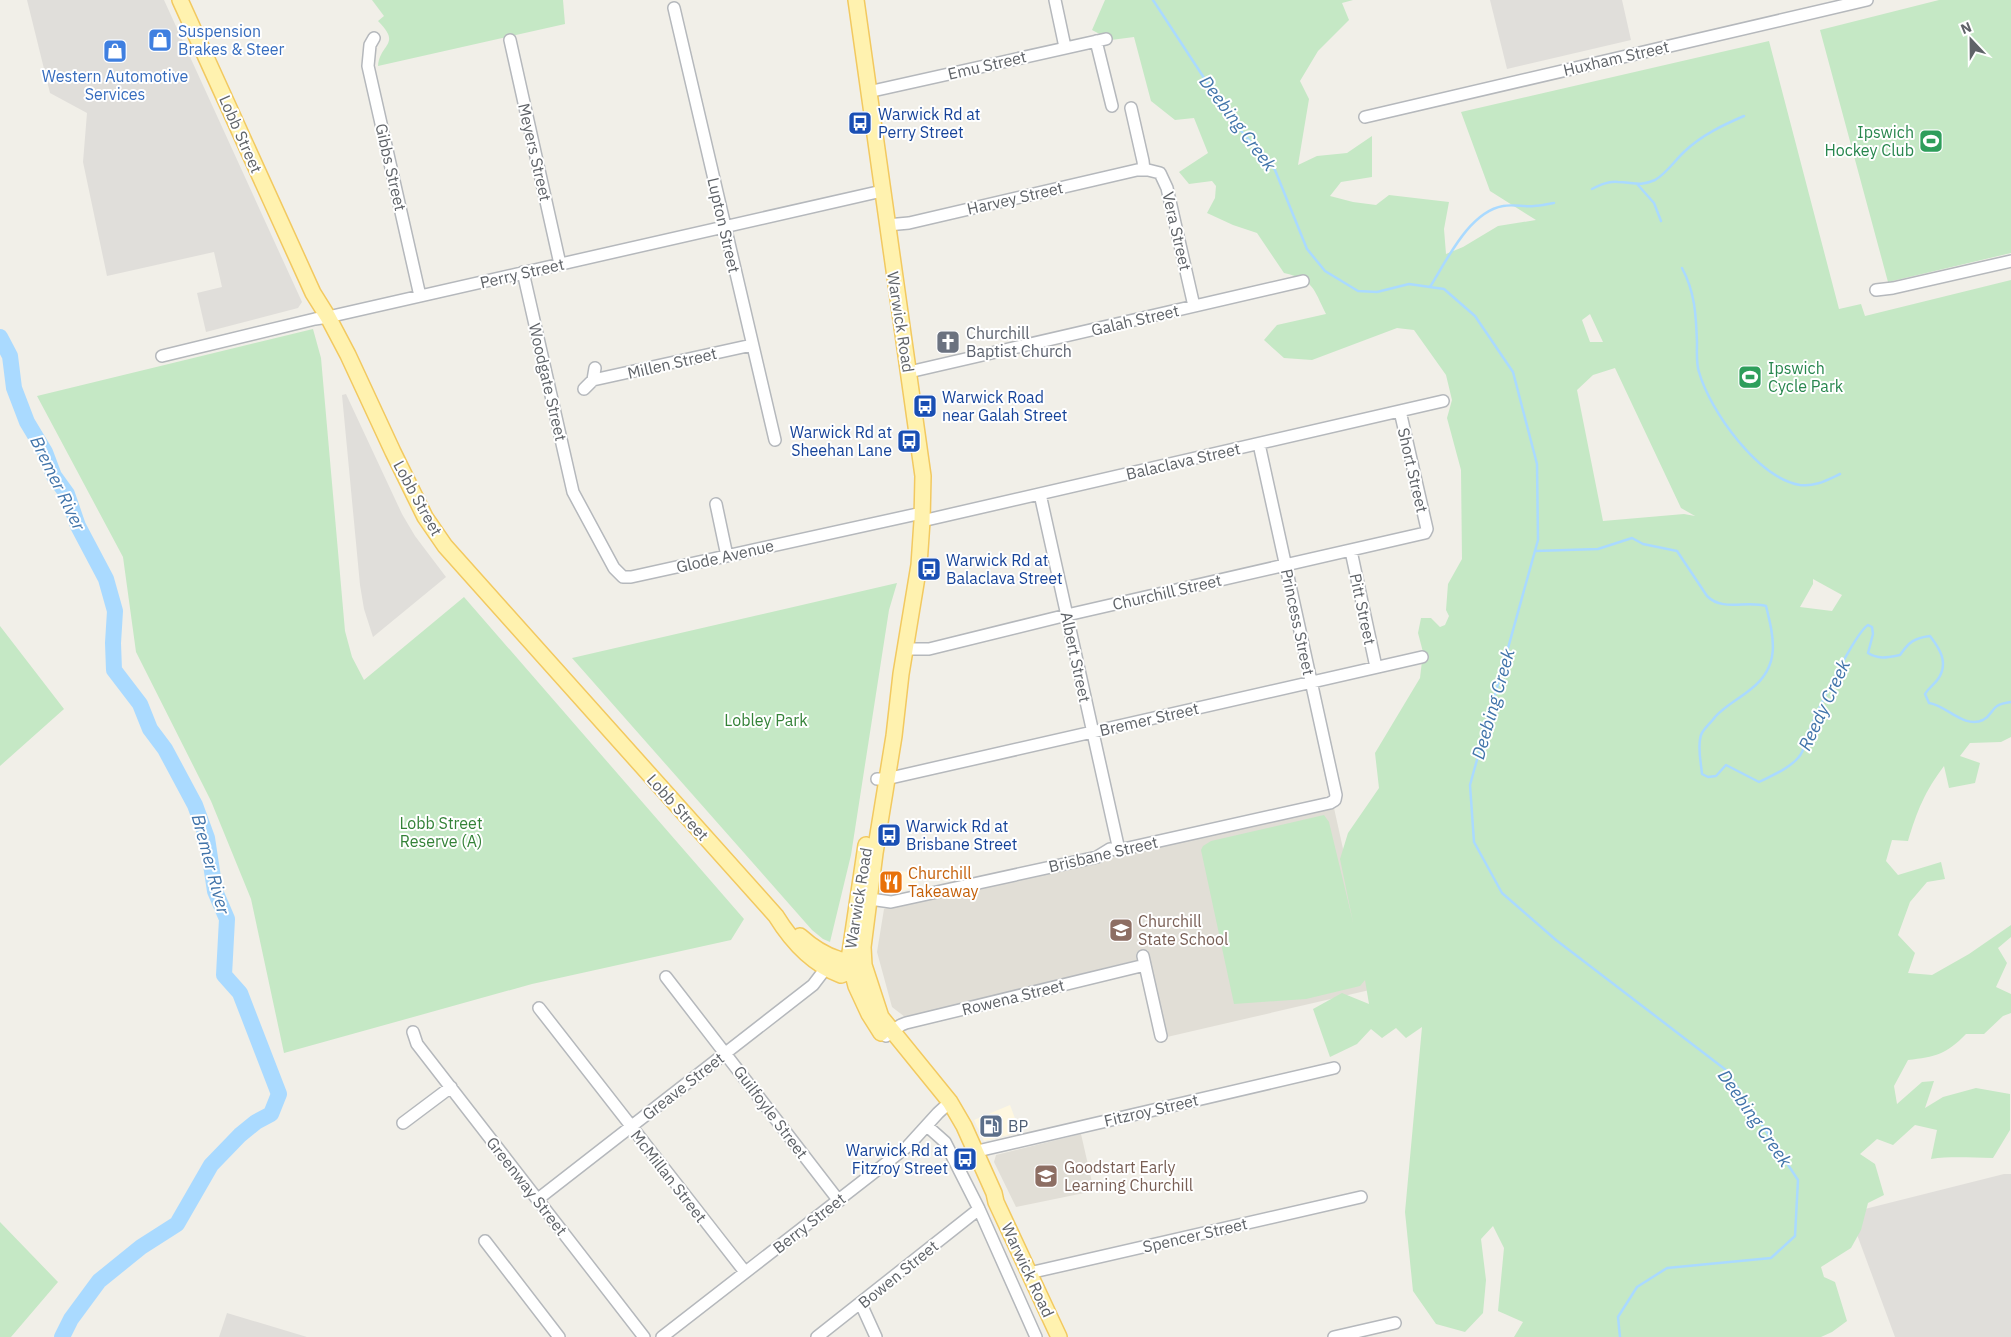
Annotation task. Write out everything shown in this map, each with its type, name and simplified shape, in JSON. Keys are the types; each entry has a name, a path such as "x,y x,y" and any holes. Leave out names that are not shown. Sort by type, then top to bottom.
{"main road":[{"name":"Lobb Street","path":"180,0 312,293 328,317 425,517 445,546 776,916 813,947 855,965"},
{"name":"Warwick Road","path":"856,0 923,476 919,565 901,674 894,736 882,779 855,965 888,1034 947,1105 973,1152 991,1196 996,1202 1059,1337"},
{"name":"Warwick Road","path":"855,965 863,947 870,899 882,779"},
{"name":"Lobb Street","path":"776,916 785,930 806,954 826,968 842,975 855,965"}],"street":[{"path":"1055,0 1065,47"},
{"name":"Huxham Street","path":"1365,117 1867,0"},
{"name":"Lupton Street","path":"674,8 775,440"},
{"name":"Gibbs Street","path":"374,38 370,45 368,66 420,296"},
{"name":"Meyers Street","path":"510,40 560,264"},
{"name":"Emu Street","path":"868,92 1101,40 1112,106"},
{"path":"1131,108 1144,170"},
{"name":"Harvey Street","path":"887,225 909,224 1144,170"},
{"name":"Vera Street","path":"1144,170 1160,173 1164,178 1194,306"},
{"name":"Perry Street","path":"162,356 315,319 882,191"},
{"path":"1876,290 1893,288 2011,261"},
{"name":"Woodgate Street","path":"523,272 574,492"},
{"name":"Galah Street","path":"909,372 1303,281"},
{"name":"Millen Street","path":"595,368 588,384 752,345"},
{"name":"Balaclava Street","path":"922,517 1040,494 1443,401"},
{"name":"Short Street","path":"1400,411 1427,529"},
{"name":"Princess Street","path":"1259,444 1335,800"},
{"name":"Glode Avenue","path":"574,492 614,568 623,577 631,577 922,517"},
{"name":"Albert Street","path":"1040,494 1119,850"},
{"path":"716,504 727,556"},
{"name":"Churchill Street","path":"905,649 929,648 1421,535 1426,533 1427,529"},
{"name":"Pitt Street","path":"1351,551 1376,667"},
{"name":"Bremer Street","path":"882,779 1422,657"},
{"name":"Brisbane Street","path":"870,899 891,902 1097,857 1110,849 1119,850 1330,803 1335,800"},
{"name":"Rowena Street","path":"888,1034 906,1023 1144,961 1161,1036"},
{"name":"Greave Street","path":"538,1200 813,985 826,968"},
{"name":"Guilfoyle Street","path":"666,977 839,1201"},
{"name":"McMillan Street","path":"539,1008 745,1272"},
{"name":"Greenway Street","path":"413,1032 417,1044 644,1337"},
{"name":"Fitzroy Street","path":"973,1152 1334,1068"},
{"path":"403,1123 451,1088"},
{"name":"Berry Street","path":"662,1337 908,1146 947,1105"},
{"name":"Warwick Road","path":"927,1126 945,1142 978,1209 1036,1337"},
{"name":"Spencer Street","path":"1029,1272 1361,1197"},
{"name":"Bowen Street","path":"817,1337 861,1304 978,1209"},
{"path":"485,1241 560,1337"},
{"path":"861,1304 876,1337"},
{"path":"1334,1337 1395,1323"}],"shaded area":[{"path":"27,0 164,0 302,302 298,308 206,332 197,293 222,287 214,252 107,276 83,162 87,113 50,93"},
{"path":"1490,0 1622,0 1631,40 1507,69"},
{"path":"346,394 402,514 415,536 446,577 373,637 364,609 360,585 342,395"},
{"name":"Churchill State School","path":"1334,808 1374,989 1167,1037 1148,950 1136,953 1137,960 905,1017 892,1007 877,952 884,909"},
{"path":"891,870 918,873 918,887 885,895"},
{"path":"1010,1105 1020,1132 984,1141 974,1120"},
{"name":"Goodstart Early Learning Churchill","path":"1081,1134 1094,1191 1016,1207 994,1162 996,1155"},
{"path":"2004,1174 2011,1174 2011,1337 1895,1337 1849,1213"},
{"path":"227,1313 307,1337 219,1337"}],"green space":[{"path":"372,0 563,0 565,24 378,66 389,40 385,29 378,21 384,16"},
{"path":"1105,0 1353,0 1342,3 1349,20 1318,51 1300,81 1309,99 1298,165 1317,156 1347,153 1372,136 1372,177 1341,182 1330,196 1376,205 1389,195 1449,202 1444,229 1446,254 1463,247 1498,226 1536,220 1490,191 1461,112 1769,41 1839,309 1861,304 1865,316 2011,280 2011,737 2001,742 1970,743 1960,756 1980,763 1975,783 1949,788 1944,766 1922,802 1908,841 1892,840 1886,861 1898,875 1941,862 1945,879 1927,882 1910,902 1898,935 1915,953 1908,973 1932,975 1969,954 2011,925 2011,937 1998,948 2007,963 1996,987 2011,994 2011,1013 2003,1016 1984,1034 1966,1034 1953,1046 1940,1053 1908,1060 1894,1086 1897,1104 1922,1082 1934,1081 1925,1108 1943,1097 1976,1088 2010,1094 2010,1130 1993,1158 1954,1157 1931,1159 1937,1130 1915,1125 1893,1145 1877,1139 1860,1154 1875,1164 1884,1195 1868,1203 1861,1230 1851,1248 1821,1267 1824,1277 1835,1282 1847,1321 1832,1332 1821,1337 1514,1337 1523,1322 1498,1311 1504,1248 1493,1226 1481,1239 1486,1280 1483,1313 1465,1332 1436,1324 1413,1291 1405,1212 1422,1027 1406,1038 1396,1028 1382,1038 1371,1029 1357,1044 1330,1057 1313,1009 1342,993 1369,1004 1365,980 1360,986 1306,999 1234,1004 1201,850 1203,846 1211,841 1324,815 1329,822 1353,922 1340,859 1348,833 1379,788 1375,753 1420,678 1423,652 1418,633 1421,618 1431,618 1440,627 1445,625 1449,616 1446,610 1448,584 1462,559 1461,470 1447,418 1452,400 1446,375 1414,330 1397,328 1312,360 1284,358 1264,340 1277,325 1326,314 1315,291 1307,282 1284,273 1257,233 1207,213 1215,198 1216,186 1212,181 1189,184 1179,172 1208,153 1194,118 1175,120 1151,101 1134,37 1111,40 1092,30","holes":["1590,314 1603,342 1590,342 1582,320","1615,368 1681,508 1695,516 1684,514 1603,521 1577,390 1593,375","1813,579 1842,595 1832,611 1800,607 1813,584"]},
{"name":"Ipswich Hockey Club","path":"1939,0 2011,0 2011,253 1888,282 1820,30"},
{"name":"Lobb Street Reserve (A)","path":"313,329 321,358 345,631 352,657 364,680 464,597 744,919 731,940 532,984 284,1053 251,899 211,801 136,652 123,557 37,396"},
{"name":"Lobley Park","path":"897,583 889,610 851,855 830,942 812,930 572,658"},
{"path":"0,626 64,709 0,766"},
{"path":"0,1222 58,1282 11,1337 0,1337"}],"waterway":[{"name":"Deebing Creek","path":"1153,0 1231,119 1275,170 1307,249 1325,271 1358,291 1377,292 1409,284 1444,289 1475,316 1513,372 1537,464 1538,540 1470,785 1474,842 1502,893 1556,940 1726,1070 1798,1180 1795,1236 1771,1258 1667,1268 1637,1287 1618,1317 1620,1337"},
{"path":"1592,189 1611,182 1640,184 1655,180 1698,140 1744,116"},
{"path":"1638,185 1654,203 1661,221"},
{"path":"1430,287 1460,239 1480,217 1491,210 1503,206 1537,206 1554,203"},
{"path":"1682,268 1690,286 1694,304 1699,372 1714,405 1738,440 1768,470 1784,480 1800,485 1816,484 1840,474"},
{"name":"Bremer River","path":"0,337 10,356 14,388 27,422 45,452 54,476 67,494 78,526 106,579 115,611 114,670 140,704 150,729 165,749 195,805 207,838 215,891 227,919 224,975 240,993 279,1094 271,1114 256,1122 240,1135 211,1165 177,1224 141,1247 99,1281 71,1319 62,1337"},
{"name":"Reedy Creek","path":"1535,551 1598,549 1632,538 1643,544 1677,551 1707,596 1713,601 1727,605 1751,604 1766,606 1773,640 1771,661 1761,680 1719,713 1702,733 1699,749 1702,774 1708,777 1716,776 1726,765 1759,782 1794,762 1802,752 1814,720 1837,673 1854,642 1868,625 1872,627 1873,634 1868,653 1876,657 1900,655 1912,641 1930,636 1940,651 1943,667 1938,679 1925,694 1929,703 1962,719 1976,722 1987,717 1995,707 2011,702"}],"place":[{"name":"Suspension Brakes & Steer","path":"160,40"},
{"name":"Western Automotive Services","path":"115,51"},
{"name":"Warwick Rd at Perry Street","path":"860,123"},
{"name":"Ipswich Hockey Club","path":"1931,141"},
{"name":"Churchill Baptist Church","path":"948,342"},
{"name":"Ipswich Cycle Park","path":"1750,377"},
{"name":"Warwick Road near Galah Street","path":"925,406"},
{"name":"Warwick Rd at Sheehan Lane","path":"909,441"},
{"name":"Warwick Rd at Balaclava Street","path":"929,569"},
{"name":"Warwick Rd at Brisbane Street","path":"889,835"},
{"name":"Churchill Takeaway","path":"891,882"},
{"name":"Churchill State School","path":"1121,930"},
{"name":"BP","path":"991,1126"},
{"name":"Warwick Rd at Fitzroy Street","path":"965,1159"},
{"name":"Goodstart Early Learning Churchill","path":"1046,1176"}]}
